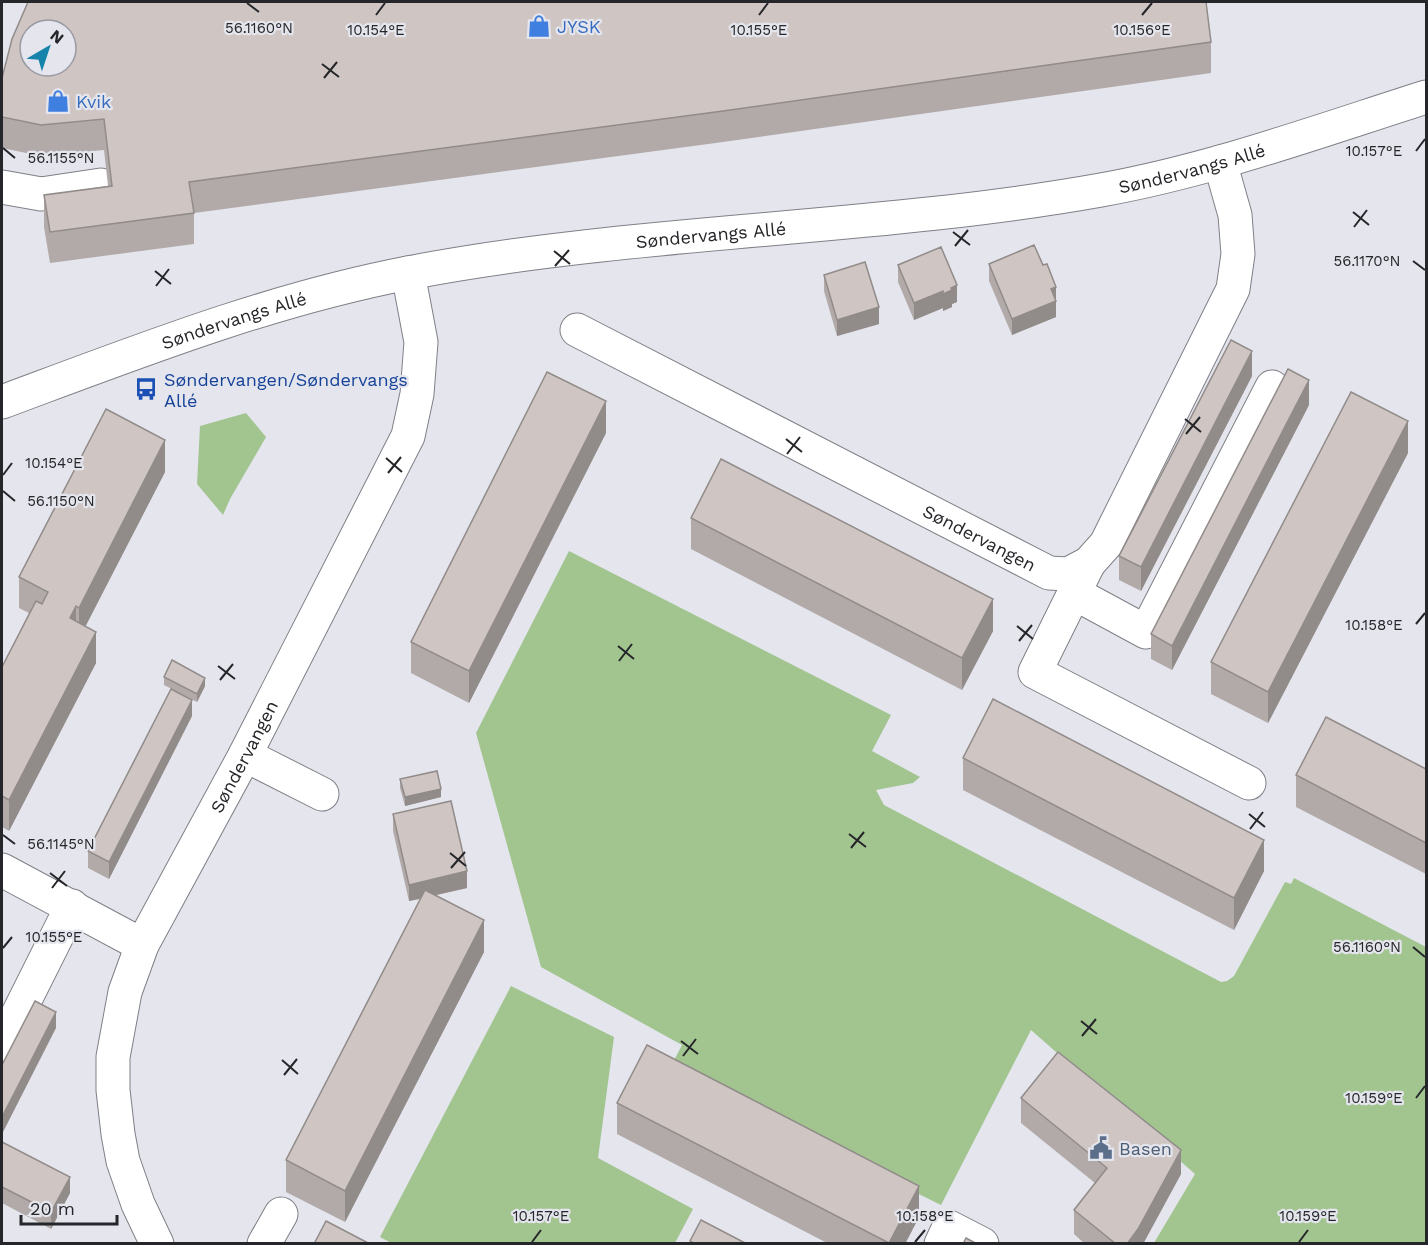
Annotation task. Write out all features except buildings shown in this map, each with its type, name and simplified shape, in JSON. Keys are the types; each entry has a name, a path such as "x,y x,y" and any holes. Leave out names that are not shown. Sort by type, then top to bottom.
{"street":[{"name":"Søndervangs Allé","path":"2,402 141,350 308,295 408,273 557,249 946,213 1103,189 1220,162 1426,98"},
{"name":"Søndervangen","path":"577,330 1049,573 1068,574 1089,563 1106,544 1233,289 1238,254 1235,215 1220,162"},
{"path":"2,187 41,194 101,185"},
{"name":"Søndervangen","path":"157,1244 138,1204 123,1161 113,1090 113,1057 125,992 142,945 245,755 408,436 417,394 421,342 408,273"},
{"path":"1074,593 1146,632 1272,387"},
{"path":"1089,563 1035,672 1249,783"},
{"path":"245,755 322,794"},
{"path":"2,870 142,945"},
{"path":"2,1046 72,906"},
{"path":"264,1244 281,1214"},
{"path":"941,1244 949,1227 982,1244"}],"green space":[{"path":"246,413 266,437 223,515 197,484 200,426"},
{"path":"569,551 891,715 872,751 920,777 913,783 876,790 884,805 1221,982 1234,976 1285,882 1291,884 1294,878 1426,947 1426,1243 1154,1243 1195,1174 1031,1030 941,1205 669,1070 682,1045 541,967 476,733"},
{"path":"511,986 614,1037 598,1158 693,1209 675,1243 393,1244 380,1237"}],"place":[{"name":"JYSK","path":"539,26"},
{"name":"Kvik","path":"58,101"},
{"name":"Søndervangen/Søndervangs Allé","path":"146,389"},
{"name":"Basen","path":"1101,1148"}]}
